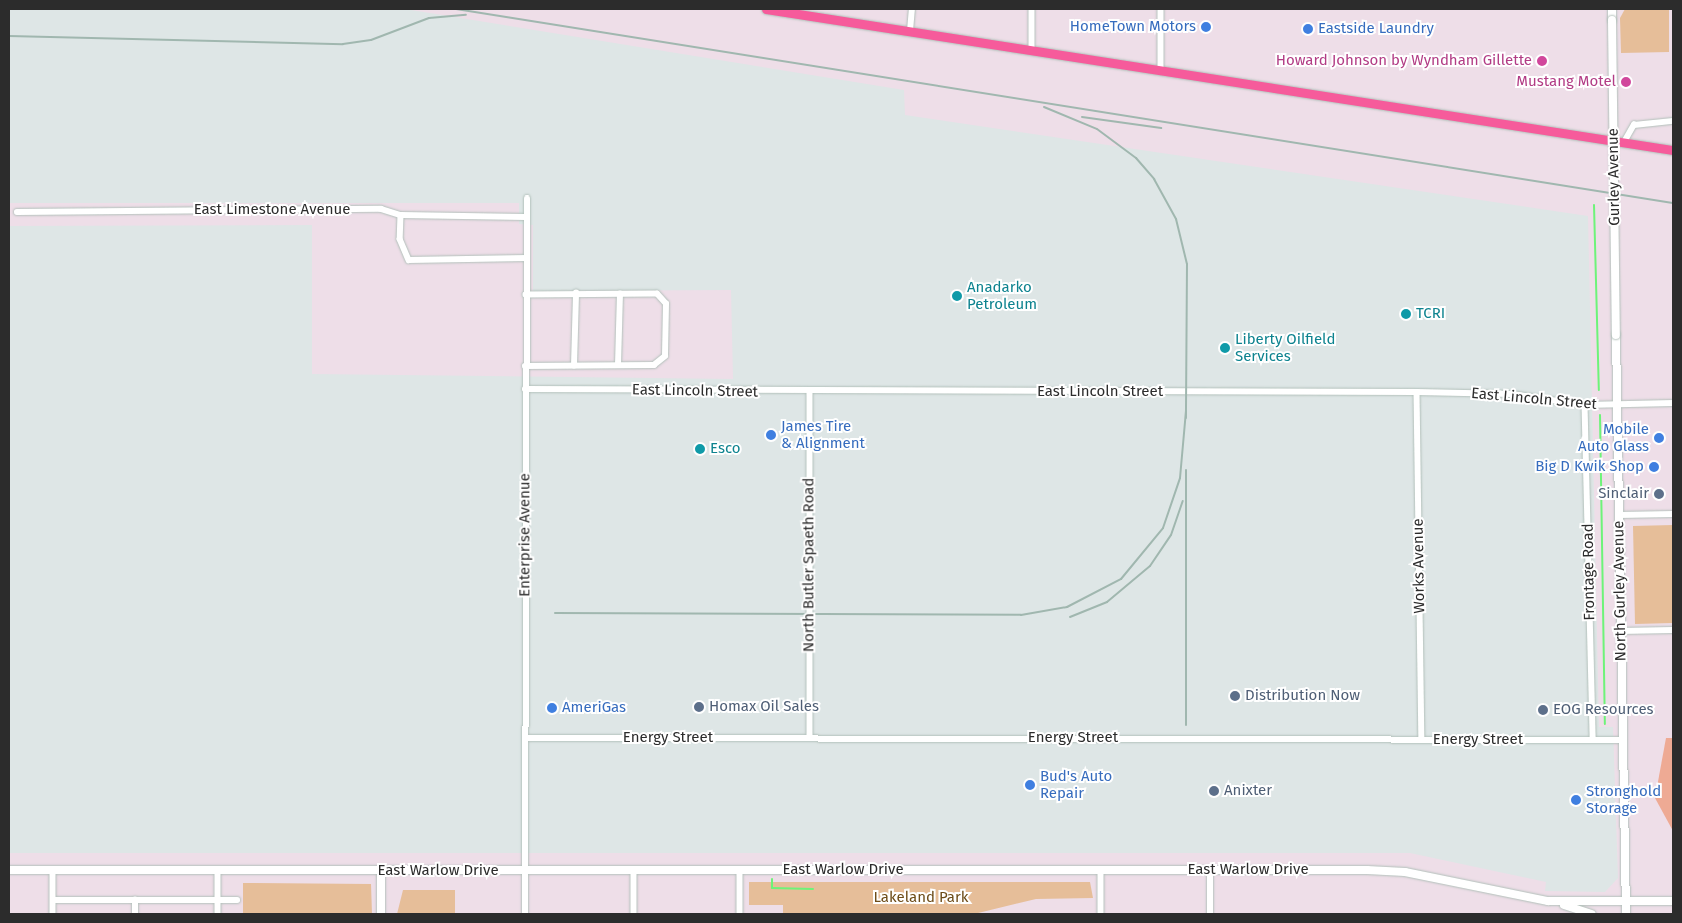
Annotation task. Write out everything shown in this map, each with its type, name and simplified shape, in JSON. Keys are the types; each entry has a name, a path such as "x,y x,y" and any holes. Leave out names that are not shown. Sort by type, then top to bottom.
{"main road":[{"path":"766,9 802,12 910,31 1673,150"}],"street":[{"path":"910,31 912,9"},
{"path":"1032,9 1032,50"},
{"path":"1161,9 1162,70"},
{"name":"Gurley Avenue","path":"1612,9 1616,335"},
{"path":"1624,142 1634,125 1673,122"},
{"name":"Enterprise Avenue","path":"524,914 527,199"},
{"name":"East Limestone Avenue","path":"16,212 381,209 401,215 526,216"},
{"path":"401,215 400,239 409,260 526,258"},
{"path":"525,366 654,366 664,356 664,299 657,294 576,293 526,295"},
{"path":"574,366 576,293"},
{"path":"618,365 620,294"},
{"name":"North Gurley Avenue","path":"1616,335 1626,903"},
{"name":"East Lincoln Street","path":"525,389 810,392 1416,392 1512,394 1586,405 1673,403"},
{"name":"North Butler Spaeth Road","path":"810,392 810,738"},
{"name":"Works Avenue","path":"1416,392 1422,740"},
{"name":"Frontage Road","path":"1586,405 1593,740"},
{"path":"1619,515 1673,514"},
{"path":"1620,631 1673,630"},
{"name":"Energy Street","path":"524,738 1622,740"},
{"path":"1101,869 1101,914"},
{"name":"East Warlow Drive","path":"9,870 634,871 1101,869 1405,872 1548,901 1626,903 1673,901"},
{"path":"54,870 54,914"},
{"path":"218,870 218,914"},
{"path":"381,870 381,914"},
{"path":"740,870 740,914"},
{"path":"1210,870 1210,914"},
{"path":"634,871 634,914"},
{"path":"54,900 237,900"},
{"path":"135,914 136,900"},
{"path":"1548,901 1592,914"},
{"path":"1626,903 1626,914"}],"shaded area":[{"path":"9,9 405,9 904,90 905,115 1588,216 1599,727 1613,727 1618,878 1605,892 1545,891 1546,882 1410,853 9,853 9,226 312,225 312,374 733,379 731,290 533,291 533,225 519,224 519,203 9,203"},
{"path":"1666,738 1673,738 1673,831 1655,798"}],"green space":[{"path":"1625,9 1669,9 1669,52 1621,53 1620,18"},
{"path":"1673,525 1673,623 1635,624 1633,526"},
{"name":"Lakeland Park","path":"749,882 1090,882 1093,898 1036,899 974,914 783,914 783,905 749,905"},
{"path":"243,883 371,884 372,914 243,914"},
{"path":"403,890 455,890 455,914 397,914"}],"waterway":[{"path":"1594,205 1599,390"},
{"path":"1600,415 1605,724"},
{"path":"772,879 772,888 813,889"}],"railway":[{"path":"456,9 1673,203"},
{"path":"9,36 343,44 371,40 429,18 466,15"},
{"path":"1044,107 1097,129 1136,158 1154,179 1176,219 1187,264 1186,418"},
{"path":"1082,117 1161,128"},
{"path":"555,613 1021,615 1067,607 1121,579 1163,528 1180,478 1186,411"},
{"path":"1186,470 1186,725"},
{"path":"1070,617 1107,602 1150,566 1171,535 1183,501"}],"place":[{"name":"HomeTown Motors","path":"1206,27"},
{"name":"Eastside Laundry","path":"1308,29"},
{"name":"Howard Johnson by Wyndham Gillette","path":"1542,61"},
{"name":"Mustang Motel","path":"1626,82"},
{"name":"Anadarko Petroleum","path":"957,296"},
{"name":"TCRI","path":"1406,314"},
{"name":"Liberty Oilfield Services","path":"1225,348"},
{"name":"James Tire & Alignment","path":"771,435"},
{"name":"Mobile Auto Glass","path":"1659,438"},
{"name":"Esco","path":"700,449"},
{"name":"Big D Kwik Shop","path":"1654,467"},
{"name":"Sinclair","path":"1659,494"},
{"name":"Distribution Now","path":"1235,696"},
{"name":"Homax Oil Sales","path":"699,707"},
{"name":"AmeriGas","path":"552,708"},
{"name":"EOG Resources","path":"1543,710"},
{"name":"Bud's Auto Repair","path":"1030,785"},
{"name":"Anixter","path":"1214,791"},
{"name":"Stronghold Storage","path":"1576,800"}]}
